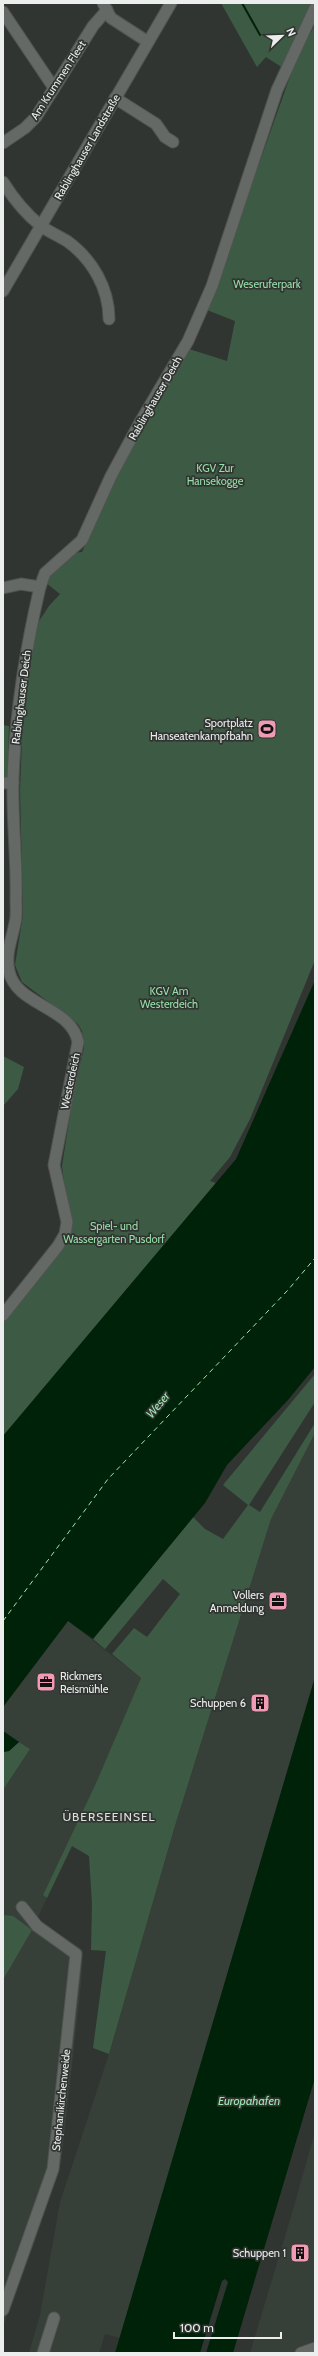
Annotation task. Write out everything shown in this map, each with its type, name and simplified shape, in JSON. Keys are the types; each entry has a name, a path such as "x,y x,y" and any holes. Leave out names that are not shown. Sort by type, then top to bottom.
{"street":[{"name":"Rablinghauser Landstraße","path":"3,291 171,3"},
{"path":"105,7 111,18 148,42"},
{"name":"Am Krummen Fleet","path":"3,143 25,128 36,117 105,7"},
{"name":"Rablinghauser Deich","path":"8,783 17,710 40,587 45,573 82,540 111,476 138,424 188,341 212,286 277,90 315,8"},
{"path":"3,12 54,88"},
{"path":"115,98 156,124 166,137 173,142"},
{"path":"3,182 11,195 41,226 77,249 99,273 107,295 109,319"},
{"path":"3,588 21,584 40,587"},
{"name":"Westerdeich","path":"3,1315 58,1246 65,1234 67,1222 54,1165 78,1042 76,1033 70,1024 23,992 9,972 9,950 15,922 16,898 8,783"},
{"name":"Stephanikirchenweide","path":"3,2310 53,2169 76,1954 37,1926 22,1907"},
{"path":"44,2353 54,2318"},
{"path":"301,2353 315,2348"}],"shaded area":[{"path":"315,1433 315,1677 120,2338 105,2334 99,2353 29,2353 40,2315 60,2202 109,2054 174,1829 271,1519"},
{"path":"68,1621 141,1678 96,1783 43,1895 47,1898 37,1919 83,1950 81,1985 61,2163 35,2241 3,2327 3,1980 32,1930 3,1915 3,1790 30,1749 3,1731 3,1707"},
{"name":"Schuppen 1","path":"315,2132 315,2353 250,2353 292,2213"}],"green space":[{"path":"221,3 314,3 283,68 266,57 257,67"},
{"path":"315,25 315,960 250,1119 230,1157 210,1181 216,1183 3,1436 3,1318 58,1251 66,1200 62,1166 73,1096 84,1048 82,1031 78,1024 22,982 15,965 23,915 20,791 23,713 37,624 49,606 60,594 45,582 47,577 74,553 82,552 121,468 189,349 227,361 235,321 207,310 296,60"},
{"path":"3,725 9,726 7,779 3,779"},
{"path":"3,1056 24,1067 18,1089 3,1106"},
{"path":"315,1374 315,1402 249,1505 260,1512 315,1423 315,1433 271,1519 174,1829 109,2054 93,2048 106,1951 91,1950 92,1904 89,1856 72,1846 47,1898 43,1895 96,1783 141,1678 112,1654 134,1628 147,1637 180,1594 163,1579 105,1649 93,1639 193,1517 205,1529 223,1539 248,1505 223,1485"},
{"path":"19,1742 30,1749 3,1790 3,1752 9,1751"},
{"path":"3,1915 13,1916 32,1930 3,1980"}],"water":[{"name":"Weser","path":"315,980 315,1367 288,1400 227,1465 205,1503 93,1639 68,1621 3,1707 3,1436 236,1159"},
{"name":"Europahafen","path":"315,1677 315,2078 233,2353 115,2353"},
{"path":"3,1731 19,1742 9,1751 3,1752"}],"pier":[{"path":"225,2279 228,2282 206,2353 200,2353 222,2281"}],"waterway":[{"path":"242,3 260,35"}],"ferry route":[{"path":"3,1621 108,1479 288,1290 315,1258"}],"place":[{"name":"Sportplatz Hanseatenkampfbahn","path":"267,729"},
{"name":"Vollers Anmeldung","path":"278,1601"},
{"name":"Rickmers Reismühle","path":"46,1682"},
{"name":"Schuppen 6","path":"260,1703"},
{"name":"Schuppen 1","path":"300,2253"}],"district":[{"name":"ÜBERSEEINSEL","path":"109,1817"}],"park label":[{"name":"Weseruferpark","path":"267,284"},
{"name":"KGV Zur Hansekogge","path":"215,474"},
{"name":"KGV Am Westerdeich","path":"169,997"},
{"name":"Spiel- und Wassergarten Pusdorf","path":"114,1232"}]}
